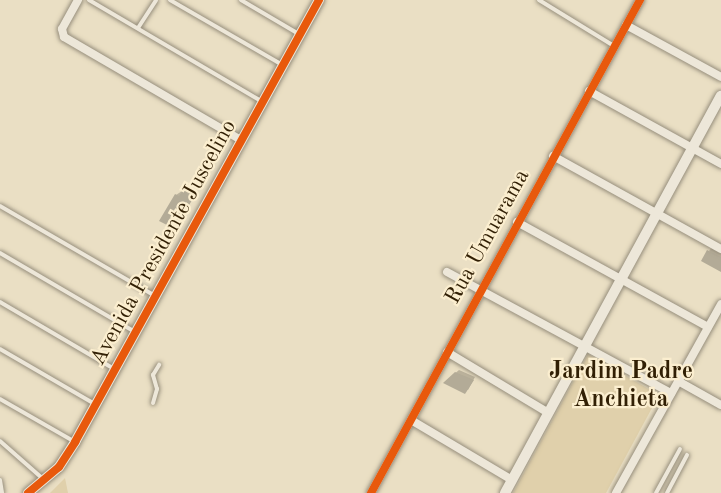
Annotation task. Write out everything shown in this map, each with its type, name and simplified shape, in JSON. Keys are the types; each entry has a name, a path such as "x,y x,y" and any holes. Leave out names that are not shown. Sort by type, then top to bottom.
{"street":[{"path":"78,0 62,29 64,37 241,140"},
{"name":"Avenida Presidente Juscelino","path":"28,493 46,481 75,442 319,0"},
{"name":"Rua Umuarama","path":"374,492 480,288 640,0"},
{"path":"626,25 721,77"},
{"path":"589,91 721,164"},
{"path":"505,493 583,345 721,96"},
{"path":"553,156 721,249"},
{"path":"517,222 708,327"},
{"path":"447,272 671,393"},
{"path":"616,493 721,304"},
{"path":"447,352 547,412"},
{"path":"678,381 721,405"},
{"path":"411,420 512,480"}],"lane":[{"path":"88,0 262,102"},
{"path":"138,28 156,0"},
{"path":"170,0 283,65"},
{"path":"241,0 300,34"},
{"path":"539,0 614,46"},
{"path":"0,206 155,297"},
{"path":"0,253 135,332"},
{"path":"0,302 115,370"},
{"path":"0,349 96,405"},
{"path":"153,403 157,389 153,375 159,365"},
{"path":"0,399 75,442"},
{"path":"0,441 46,481"},
{"path":"656,493 680,449"},
{"path":"667,493 687,456"},
{"path":"0,480 2,493"}],"shaded area":[{"path":"588,354 659,395 606,493 513,493"},
{"path":"65,478 68,493 50,493"}],"building":[{"path":"184,189 192,200 175,229 159,221 175,194 179,196"},
{"path":"707,250 721,257 721,272 701,261"},
{"path":"455,372 474,380 465,394 443,383"}],"cycle path":[{"path":"28,493 59,467 75,442 319,0"},
{"path":"371,493 640,0"}],"district":[{"name":"Jardim Padre Anchieta","path":"621,387"}]}
